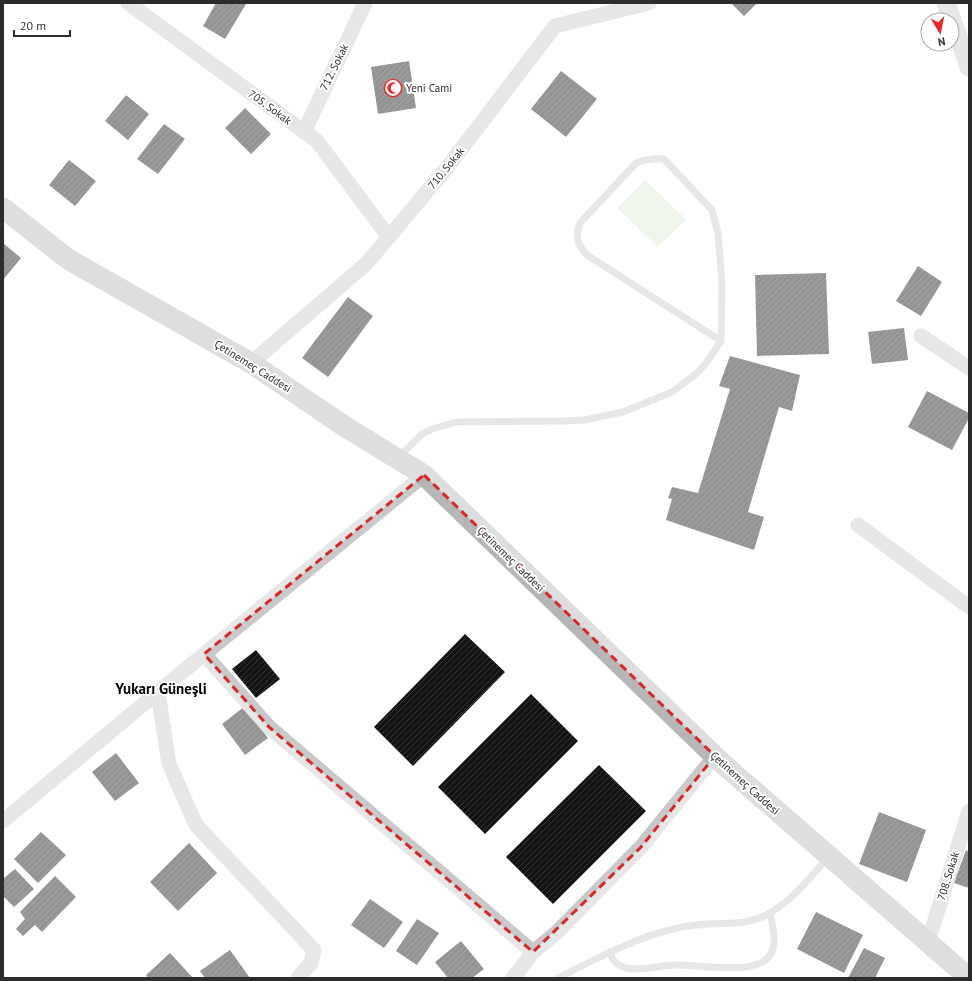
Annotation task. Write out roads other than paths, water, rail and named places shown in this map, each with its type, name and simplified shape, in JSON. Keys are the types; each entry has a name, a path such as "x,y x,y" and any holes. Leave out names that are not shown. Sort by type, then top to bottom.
{"main road":[{"name":"Çetinemeç Caddesi","path":"3,208 68,259 251,363 344,426 424,475 715,756 968,978"}],"street":[{"name":"705. Sokak","path":"128,3 317,141 388,236"},
{"name":"712. Sokak","path":"304,132 365,3"},
{"name":"710. Sokak","path":"251,363 366,264 388,236 446,169 555,26 649,3"},
{"path":"960,42 969,67"},
{"path":"921,336 969,368"},
{"path":"3,821 204,654 424,475"},
{"path":"858,525 969,607"},
{"path":"204,654 269,727 533,952"},
{"path":"158,692 169,764 196,825 314,950 311,963 298,978"},
{"path":"514,978 533,952 556,933 641,847 715,756"},
{"name":"708. Sokak","path":"928,942 969,810"}],"lane":[{"path":"397,458 422,434 438,427 456,422 584,420 641,406 672,392 685,383 707,362 721,341 722,285 718,233 712,210 664,159 649,159 636,163 580,223 577,230 578,245 587,255 721,341"},
{"path":"558,978 630,942 675,928 698,924 750,922 770,913 799,891 828,856"},
{"path":"610,952 614,963 626,969 681,965 702,967 729,974 748,974 763,967 772,955 774,941 770,913"}],"place":[{"name":"Yeni Cami","path":"393,88"}],"district":[{"name":"Yukarı Güneşli","path":"161,689"}]}
